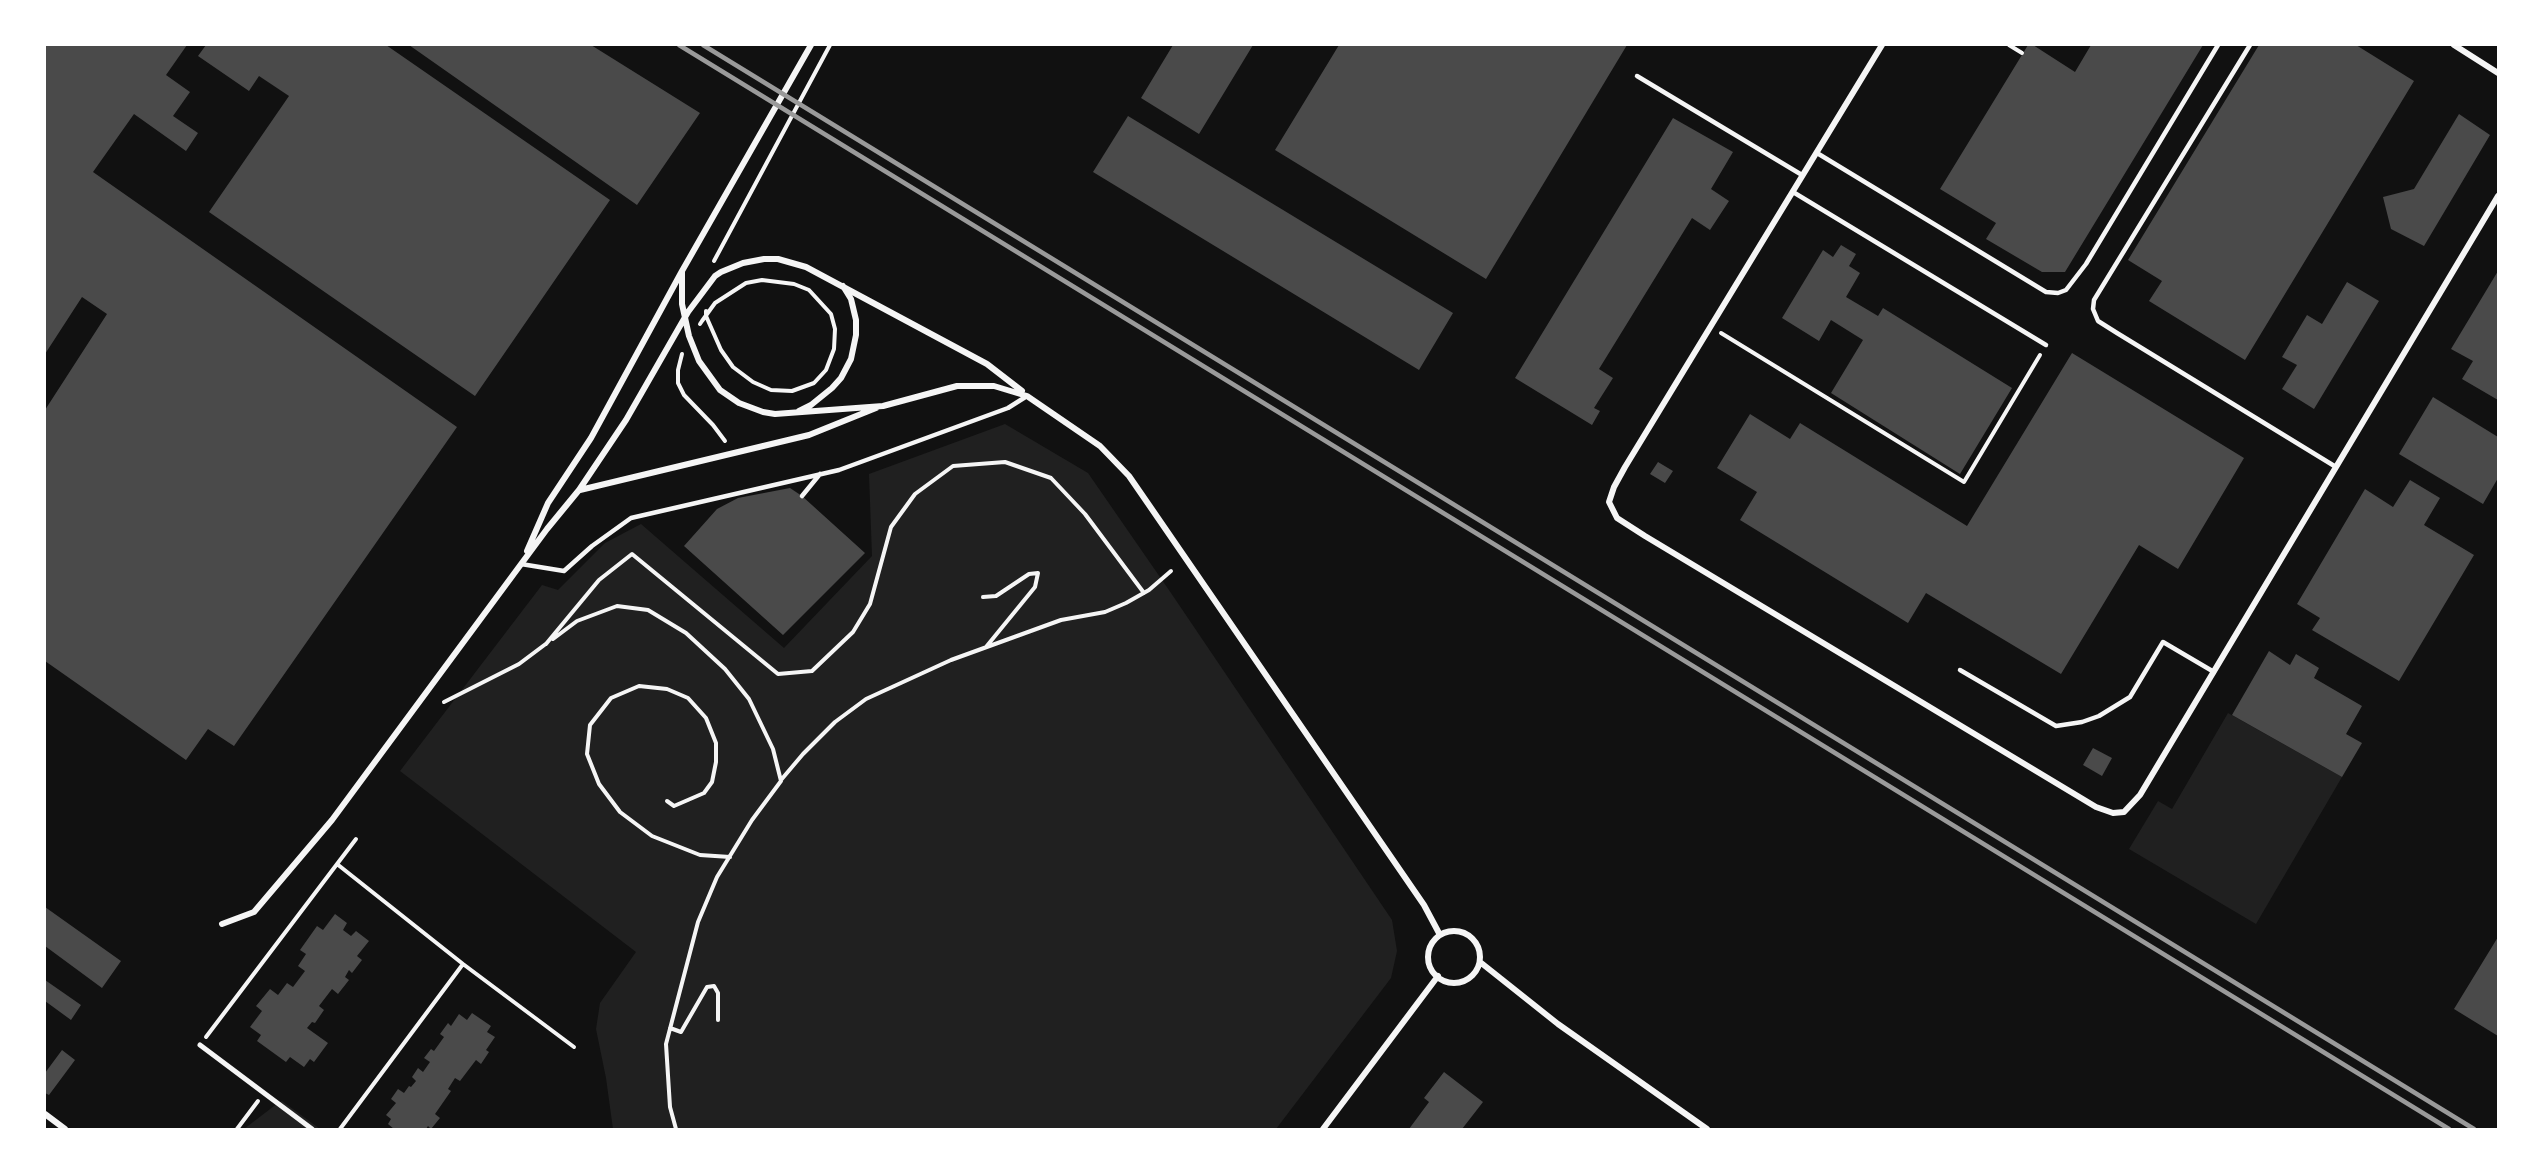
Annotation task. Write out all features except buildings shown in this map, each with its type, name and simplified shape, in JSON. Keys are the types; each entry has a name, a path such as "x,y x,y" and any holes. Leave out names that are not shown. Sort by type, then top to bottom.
{"street":[{"path":"521,564 548,503 591,438 682,271 811,45"},
{"path":"1882,45 1614,487 1609,502 1617,518 1645,536 2096,807 2113,813 2124,812 2140,795 2498,196"},
{"path":"2454,45 2498,73"},
{"path":"222,924 254,912 332,820 521,564 579,490 626,420 688,312 715,276 742,263 778,259 818,272 987,364 1027,396 1100,446 1129,476 1424,906 1440,935"},
{"path":"682,271 682,304 689,336 699,361 720,390 740,403 763,412 776,414 883,406"},
{"path":"795,413 811,405 832,388 841,378 851,359 856,335 856,320 850,299 843,286"},
{"path":"579,490 809,435 883,406 957,386 994,386 1027,396"},
{"path":"1456,931 1465,933 1477,945 1480,962 1476,972 1468,979 1458,982 1447,981 1437,976 1429,963 1430,947 1440,935 1456,931"},
{"path":"1480,962 1558,1024 1707,1129"},
{"path":"1323,1129 1437,976"},
{"path":"200,1045 312,1129"},
{"path":"45,1114 65,1129"}],"lane":[{"path":"1817,153 2046,292 2058,293 2066,290 2086,264 2218,45"},
{"path":"2250,45 2094,300 2093,309 2098,321 2336,467"},
{"path":"1637,76 1802,175"},
{"path":"1792,192 2046,345"},
{"path":"521,564 564,571 592,546 632,518 839,470 1008,408 1027,396"},
{"path":"802,496 820,474"},
{"path":"1960,670 2056,726 2082,722 2099,716 2130,697 2163,642 2214,672"}],"path":[{"path":"713,262 830,45"},
{"path":"2009,45 2022,53"},
{"path":"705,308 721,350 733,367 753,382 771,390 792,391 813,382 826,369 834,349 835,329 831,314 809,290 794,284 762,280 746,283 715,303"},
{"path":"1710,327 1964,482 2046,345"},
{"path":"682,354 678,383 684,395 725,441"},
{"path":"546,644 599,580 632,554 778,674 812,671 853,632 870,604 891,527 915,494 952,466 1005,462 1051,477 1085,514 1144,593"},
{"path":"676,1129 670,1107 666,1044 698,922 717,877 752,820 803,754 835,722 866,699 951,660 1060,620 1104,612 1126,603 1144,593 1171,571"},
{"path":"983,597 996,596 1029,574 1038,573 1035,587 986,648"},
{"path":"444,702 457,698 519,664 577,621 617,606 648,610 686,633 725,669 749,699 773,749 781,781"},
{"path":"667,801 674,806 704,793 712,782 716,762 716,743 706,718 688,698 667,688 639,686 611,698 590,725 587,754 598,784 620,812 652,836 700,855 730,857"},
{"path":"200,1045 356,840"},
{"path":"337,864 463,964 574,1047"},
{"path":"340,1129 463,964"},
{"path":"670,1028 681,1032 707,987 714,986 718,993 718,1020"},
{"path":"237,1129 264,1093"}],"shaded area":[{"path":"1005,424 1088,473 1392,920 1397,951 1391,978 1276,1129 613,1129 596,1029 600,1003 636,952 400,771 542,585 558,590 605,543 641,524 784,648 872,556 869,474"},
{"path":"2228,713 2342,777 2256,924 2129,849 2158,801 2172,809"},
{"path":"282,1101 320,1129 244,1129 278,1103"}],"railway":[{"path":"679,45 2449,1129"},
{"path":"703,45 2474,1129"}]}
